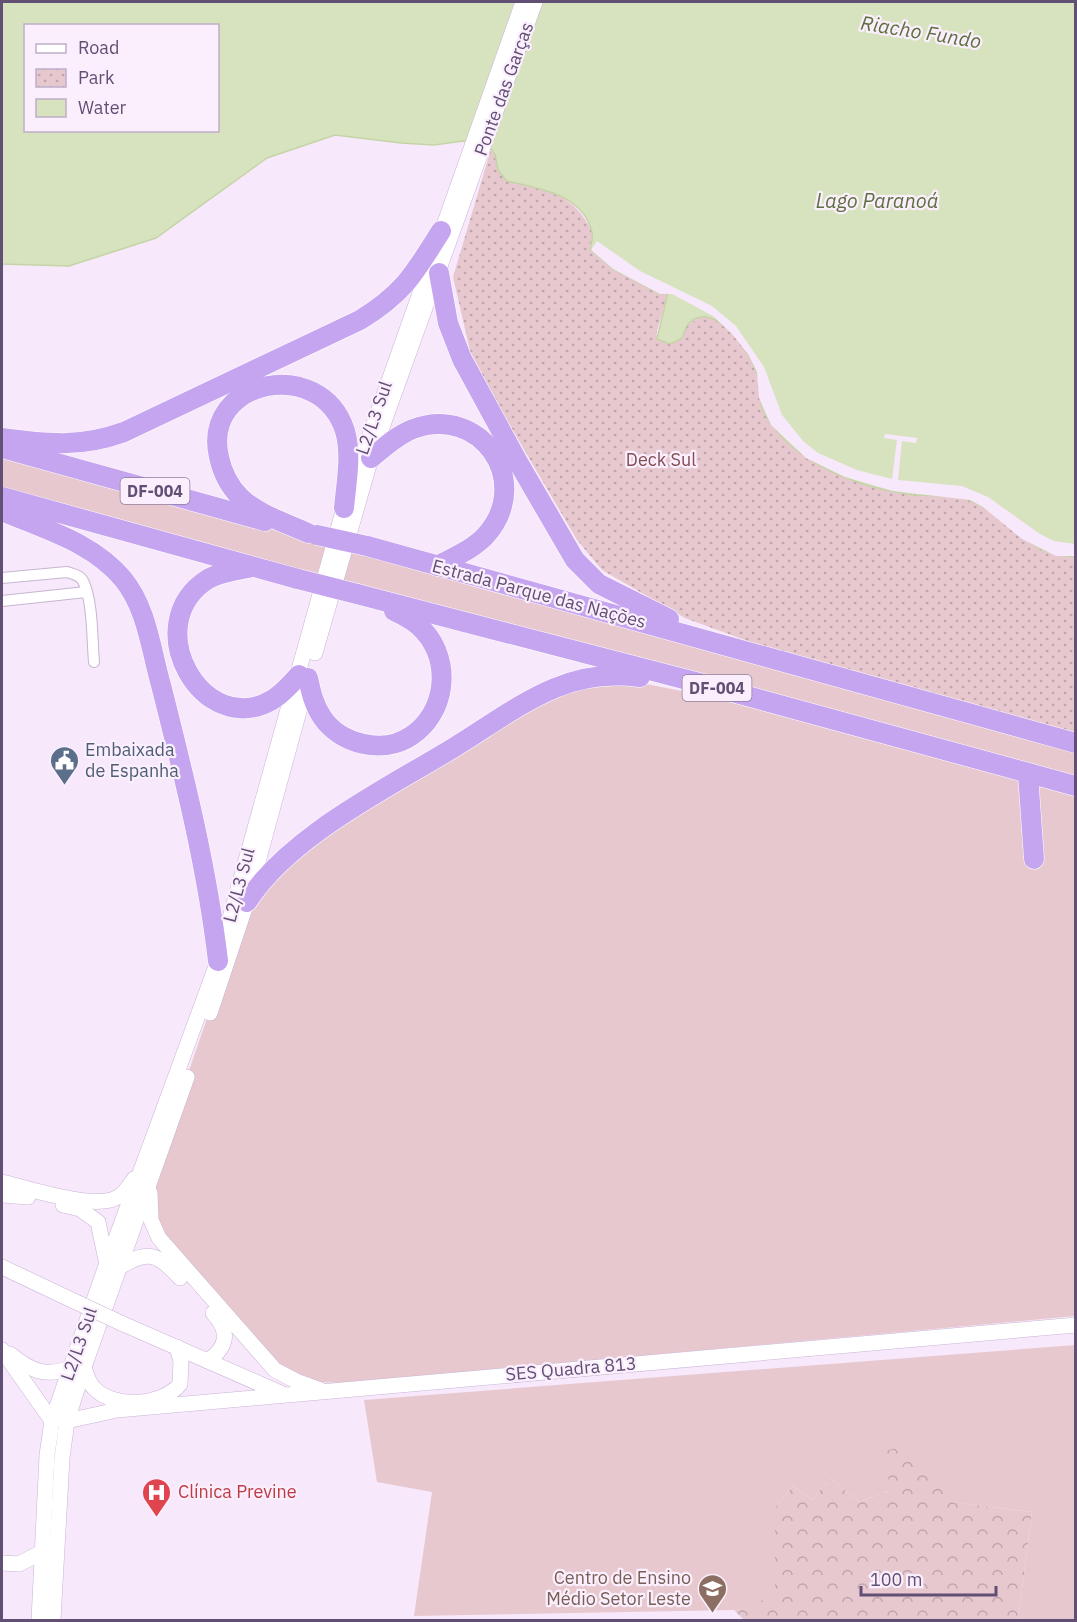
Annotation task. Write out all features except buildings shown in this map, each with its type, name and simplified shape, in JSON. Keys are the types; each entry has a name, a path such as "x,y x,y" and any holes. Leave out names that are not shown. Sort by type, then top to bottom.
{"highway":[{"path":"2,438 57,444 84,444 124,432 360,320 380,308 410,280 441,231"},
{"path":"439,273 448,323 462,358 518,462 575,560 599,584 645,609 726,644"},
{"path":"312,534 255,508 240,497 230,485 221,466 217,448 218,428 225,413 236,400 251,391 278,383 303,387 325,400 336,411 347,444 344,508"},
{"path":"371,458 405,433 424,426 448,424 475,434 499,461 504,498 494,525 487,535 470,548 436,566"},
{"name":"Estrada Parque das Nações","path":"2,448 312,534 367,546 726,644 1076,743"},
{"name":"DF-004","path":"2,496 298,579 704,684 1076,786"},
{"path":"2,511 90,551 112,567 134,595 143,615 179,756 209,887 218,961"},
{"path":"256,566 209,578 188,597 177,621 179,656 197,686 207,695 230,706 261,705 304,676 323,719 340,735 359,743 381,746 400,742 416,733 430,718 438,701 442,682 437,649 415,623 364,596"},
{"path":"247,903 261,881 300,845 379,793 554,688 593,676 620,674 704,684"},
{"path":"1028,774 1034,859"}],"main road":[{"name":"Ponte das Garças","path":"468,152 523,2"},
{"name":"Ponte das Garças","path":"472,177 536,2"},
{"name":"L2/L3 Sul","path":"39,1620 47,1455 113,1265 229,962 247,903 344,508 468,152"},
{"name":"L2/L3 Sul","path":"147,1173 218,961 371,458 472,177"},
{"path":"2,1182 82,1200 103,1201 117,1198 147,1173"},
{"path":"147,1173 151,1220 159,1238 177,1261 275,1370 296,1381 327,1392"},
{"path":"2,1195 24,1196 80,1209 89,1214 101,1228 113,1265 146,1255 158,1258 169,1266 222,1324 226,1334 225,1343 219,1353 208,1361"},
{"path":"2,1267 286,1396"},
{"name":"SES Quadra 813","path":"60,1421 117,1410 1076,1325"},
{"path":"2,1349 40,1373 51,1374 78,1367 103,1396 126,1401 147,1400 167,1395 180,1384 182,1361 177,1347"},
{"path":"2,1349 60,1421"},
{"name":"L2/L3 Sul","path":"53,1620 62,1458 60,1421"},
{"path":"2,1563 19,1564 42,1552"},
{"path":"19,1564 41,1579"}],"street":[{"path":"2,578 67,572 83,580 94,662"},
{"path":"2,601 86,592"}],"green space":[{"name":"Deck Sul","path":"491,149 507,181 547,191 567,201 585,219 593,233 590,247 668,293 656,335 680,329 697,318 706,316 715,318 729,329 743,345 754,363 762,403 770,422 792,446 807,457 840,475 875,488 910,494 956,497 974,502 994,513 1036,546 1048,552 1075,556 1075,733 761,646 685,618 602,570 577,540 495,400 470,351 453,277"},
{"path":"2,455 1075,749 1075,777 2,489"},
{"path":"630,681 708,696 1075,796 1075,1316 343,1383 316,1382 280,1366 160,1237 152,1178 247,902 274,866 554,688"},
{"path":"1075,1345 1075,1620 1018,1620 1032,1512 950,1502 911,1444 891,1490 859,1502 830,1478 812,1500 793,1486 775,1508 775,1597 734,1610 414,1616 432,1492 377,1482 364,1400"},
{"path":"911,1444 951,1502 1032,1512 1018,1620 744,1620 734,1610 775,1596 775,1508 793,1486 812,1500 830,1478 859,1502 891,1490 882,1452"}],"water":[{"name":"Lago Paranoá","path":"2,2 1075,2 1075,556 1060,555 1034,545 987,509 966,499 907,494 872,487 839,475 808,458 773,427 761,405 758,378 753,364 730,331 710,318 699,317 687,325 681,339 670,344 657,339 668,293 660,294 613,269 591,250 592,234 587,219 579,209 558,195 507,181 498,170 495,154 491,149 463,141 434,145 335,135 267,158 156,238 69,266 2,264"}],"pier":[{"path":"597,241 640,271 712,306 736,326 764,367 782,415 803,441 818,453 857,470 892,479 897,440 884,438 885,434 917,438 916,443 902,441 898,480 962,486 988,497 1040,534 1054,541 1075,544 1075,556 1056,556 1022,539 983,507 970,500 893,491 845,477 806,458 771,425 759,398 757,372 748,354 732,334 713,316 672,294 660,294 613,269 591,250"}],"place":[{"name":"Embaixada de Espanha","path":"64,786"},
{"name":"Clínica Previne","path":"157,1518"},
{"name":"Centro de Ensino Médio Setor Leste","path":"712,1614"}],"water label":[{"name":"Riacho Fundo","path":"921,32"}]}
